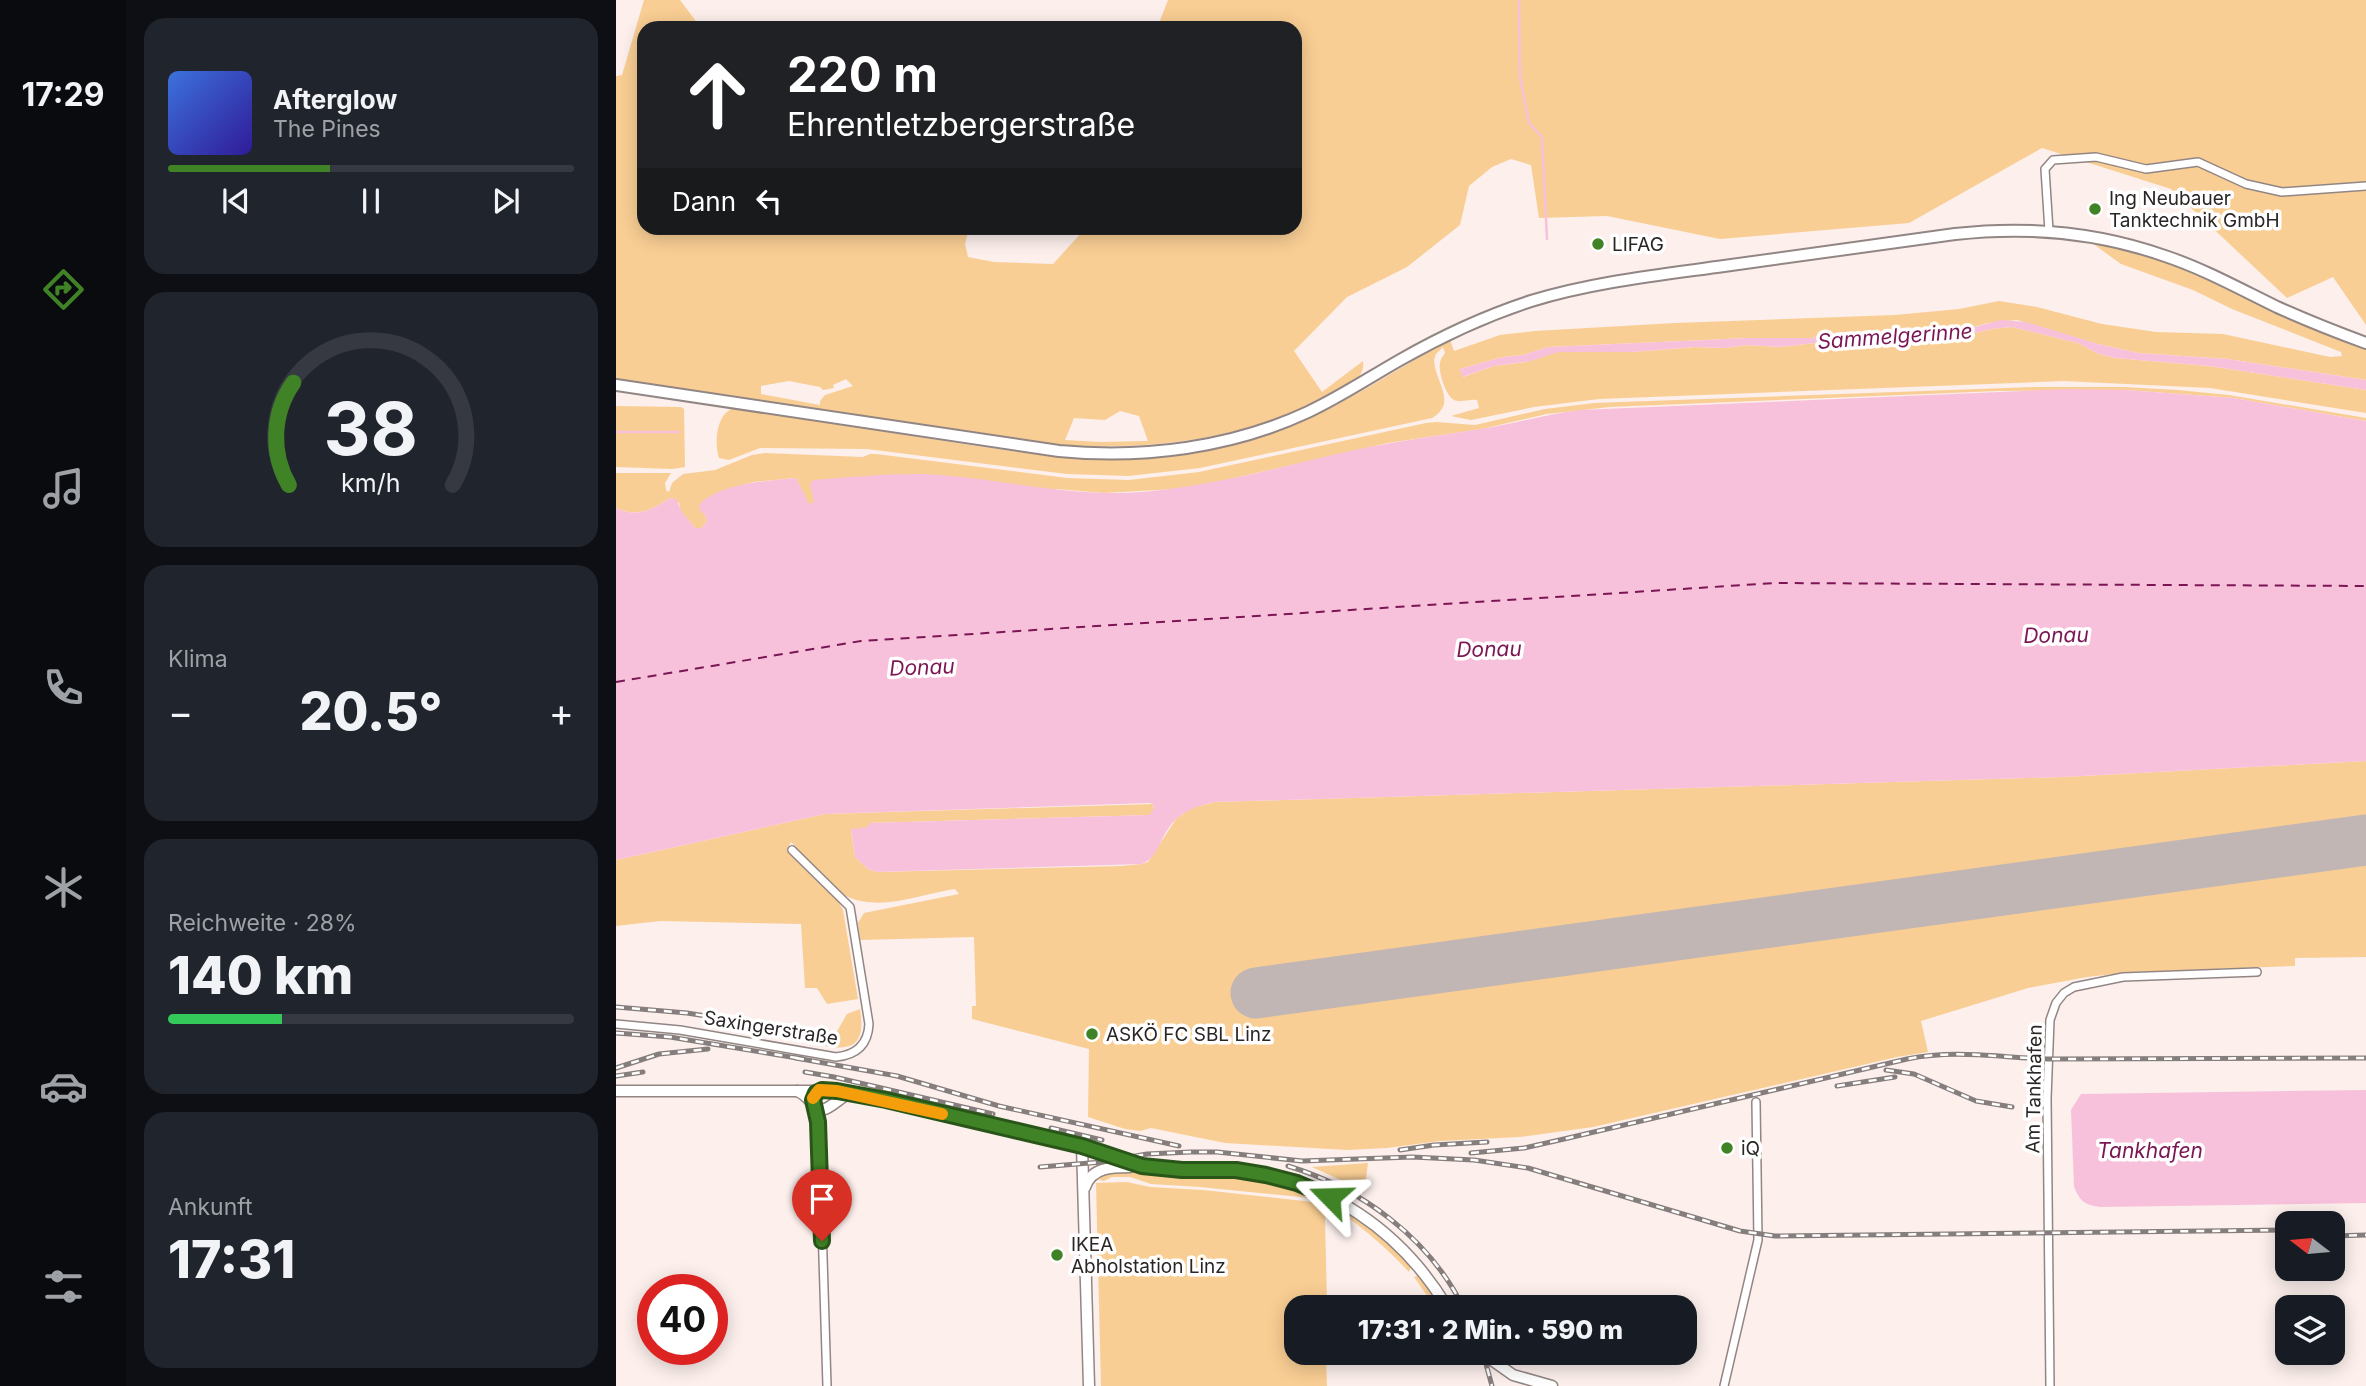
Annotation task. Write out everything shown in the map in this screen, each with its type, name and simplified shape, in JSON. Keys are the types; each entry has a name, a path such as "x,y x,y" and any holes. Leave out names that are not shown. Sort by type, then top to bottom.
{"main road":[{"path":"616,385 1065,451 1111,454 1166,451 1222,441 1289,420 1324,404 1462,327 1503,310 1559,294 1657,275 1996,230 2049,231 2115,242 2166,256 2297,316 2366,343"}],"street":[{"path":"2049,231 2045,169 2053,160 2064,158 2096,157 2146,169 2198,162 2246,184 2281,192 2366,186"},
{"name":"Saxingerstraße","path":"616,1024 680,1030 836,1057 852,1054 860,1048 867,1039 869,1024 850,907 792,850"},
{"name":"Am Tankhafen","path":"2050,1386 2048,1098 2050,1020 2056,1003 2064,993 2074,987 2123,977 2257,972"},
{"path":"822,1090 815,1094 814,1104 819,1128 827,1386"},
{"path":"819,1128 830,1106 831,1094 822,1090"},
{"path":"616,1091 822,1090 850,1093 1082,1146 1142,1166 1167,1170 1251,1172 1288,1181 1318,1191 1354,1210 1392,1239 1421,1269 1439,1295"},
{"path":"796,1091 806,1095 822,1110 850,1093"},
{"path":"1724,1386 1758,1240 1756,1102"},
{"path":"1082,1146 1089,1386"},
{"path":"1083,1193 1088,1179 1097,1171 1142,1166"},
{"path":"1499,1365 1513,1375 1552,1386"}],"shaded area":[{"path":"644,0 680,0 696,21 638,21"},
{"path":"1168,0 2366,0 2366,325 2333,277 2287,298 2171,189 2042,148 1909,223 1720,239 1607,216 1539,218 1531,165 1511,159 1492,167 1469,186 1460,225 1407,267 1347,297 1294,351 1322,392 1363,361 1362,372 1351,382 1305,407 1238,431 1131,446 1059,445 616,379 616,76 622,75 637,24 637,235 967,235 965,244 968,257 994,262 1053,264 1079,235 1302,235 1302,21 1160,21","holes":["846,379 853,386 825,395 820,405 761,394 761,386 789,381 820,387 823,390 834,388 833,385","1120,411 1139,416 1148,441 1065,440 1074,418 1105,420"]},
{"path":"2092,243 2173,265 2297,322 2366,349 2366,380 2228,359 2138,353 2017,320 1988,323 1952,333 1829,333 1812,338 1749,338 1548,347 1460,369 1463,377 1494,366 1526,362 1557,352 1632,352 1746,345 1780,347 1815,343 1853,345 1884,339 1952,339 1991,329 2012,327 2078,343 2099,354 2115,358 2209,366 2366,390 2366,413 2210,388 2063,381 1599,399 1534,407 1471,420 1451,416 1479,408 1477,400 1456,401 1448,394 1440,372 1440,361 1445,353 1443,347 1434,360 1443,392 1443,406 1432,418 1200,468 1128,476 1067,474 867,449 760,448 729,460 719,458 717,452 720,422 728,411 734,408 1027,453 1111,459 1152,458 1237,444 1282,430 1347,399 1450,340 1454,351 1500,335 1535,331 1895,315 1959,309 1999,301 2037,307 2102,324 2156,332 2223,334 2330,357 2342,356 2341,352 2232,309 2193,290 2121,264"},
{"path":"2036,387 2124,387 2229,395 2366,418 2366,421 2234,398 2126,390 1998,391 1610,407 1547,414 1482,429 1388,443 1176,489 1103,493 1057,489 809,505 796,478 754,482 726,490 705,515 707,521 702,528 695,528 681,512 679,503 670,498 644,511 631,512 616,508 616,473 671,473 665,483 669,492 672,483 683,474 715,470 752,455 765,453 863,457 876,454 1067,478 1129,480 1199,472 1426,423 1475,425 1545,409 1594,403"},
{"path":"616,406 684,409 685,467 616,467"},
{"path":"2366,761 2366,957 2295,958 2295,966 2131,972 2028,988 1921,1021 1928,1052 1593,1127 1520,1137 1347,1150 1225,1143 1151,1128 1140,1131 1125,1129 1088,1117 1089,1049 972,1019 972,1006 976,1006 974,937 860,940 858,923 864,913 959,894 955,889 886,902 853,899 837,892 822,879 791,842 787,849 837,899 843,910 858,999 827,1004 817,988 805,988 801,924 660,921 616,926 616,860 825,814 1153,804 1154,811 1150,815 870,823 868,827 851,830 855,857 868,869 877,872 1121,866 1148,862 1176,819 1191,808 1215,802 2063,777"},
{"path":"860,1009 861,1029 856,1041 845,1047 825,1046 832,1040 847,1014"},
{"path":"1368,1163 1364,1193 1312,1167"},
{"path":"1135,1171 1157,1175 1248,1178 1289,1187 1328,1202 1364,1223 1397,1250 1411,1267 1409,1272 1350,1219 1311,1198 1151,1184 1130,1177 1112,1177 1104,1181 1096,1179 1108,1173"},
{"path":"1127,1182 1150,1187 1313,1202 1334,1214 1326,1216 1325,1219 1327,1295 1284,1295 1284,1365 1326,1365 1327,1386 1101,1386 1096,1183"},
{"path":"1419,1275 1433,1295 1427,1295 1414,1277"}],"water":[{"name":"Sammelgerinne","path":"2001,320 2026,322 2138,353 2228,359 2366,380 2366,390 2209,366 2115,358 2099,354 2078,343 2012,327 1991,329 1952,339 1884,339 1853,345 1815,343 1780,347 1746,345 1632,352 1558,352 1531,361 1494,366 1462,377 1460,369 1548,347 1749,338 1812,338 1839,332 1952,333"},
{"name":"Donau","path":"2069,389 2126,390 2234,398 2366,421 2366,761 2063,777 1215,802 1195,808 1177,818 1154,854 1142,864 877,872 868,869 855,857 851,829 868,827 869,823 1149,815 1154,809 1150,803 825,814 616,860 616,508 638,512 651,509 670,498 676,499 682,512 695,528 702,528 707,521 699,505 708,498 744,484 772,480 796,478 809,504 814,502 810,484 813,480 899,474 951,476 1069,491 1141,492 1218,481 1362,448 1580,410"},
{"name":"Tankhafen","path":"2366,1090 2366,1203 2100,1207 2083,1201 2074,1186 2071,1110 2081,1094"}],"waterway":[{"path":"1519,0 1520,77 1529,123 1542,137 1547,239"},
{"path":"616,432 679,432"}],"ferry route":[{"path":"616,682 861,641 1776,583 2366,586"}],"runway":[{"path":"1256,993 2366,840"}],"railway":[{"path":"616,1007 687,1013 750,1023"},
{"path":"616,1033 670,1037 803,1059"},
{"path":"616,1068 659,1054 708,1049"},
{"path":"1471,1153 1524,1148 1925,1056 1961,1054 2051,1059 2366,1058"},
{"path":"796,1058 897,1076 999,1106 1179,1146"},
{"path":"1886,1070 1914,1074 1976,1101 2012,1107"},
{"path":"616,1076 643,1072"},
{"path":"805,1072 993,1114"},
{"path":"1837,1086 1895,1077"},
{"path":"1051,1128 1102,1140"},
{"path":"1400,1150 1487,1142"},
{"path":"1040,1167 1102,1162 1147,1154 1191,1152 1217,1152 1302,1161 1412,1157 1474,1160 1528,1168 1740,1231 1775,1236 2275,1230"},
{"path":"1288,1166 1341,1188 1390,1219 1432,1259 1456,1295"},
{"path":"2345,1236 2366,1235"},
{"path":"1486,1365 1492,1386"}],"slow traffic":[{"path":"813,1098 819,1090 837,1091 942,1114"}],"place":[{"name":"Ing Neubauer Tanktechnik GmbH","path":"2095,209"},
{"name":"LIFAG","path":"1598,244"},
{"name":"ASKÖ FC SBL Linz","path":"1092,1034"},
{"name":"iQ","path":"1727,1148"},
{"name":"IKEA Abholstation Linz","path":"1057,1255"}],"route":[{"path":"822,1241 818,1122 813,1102 819,1090 858,1094 1082,1146 1142,1166 1167,1170 1236,1170 1266,1175 1297,1183 1330,1197"}]}
